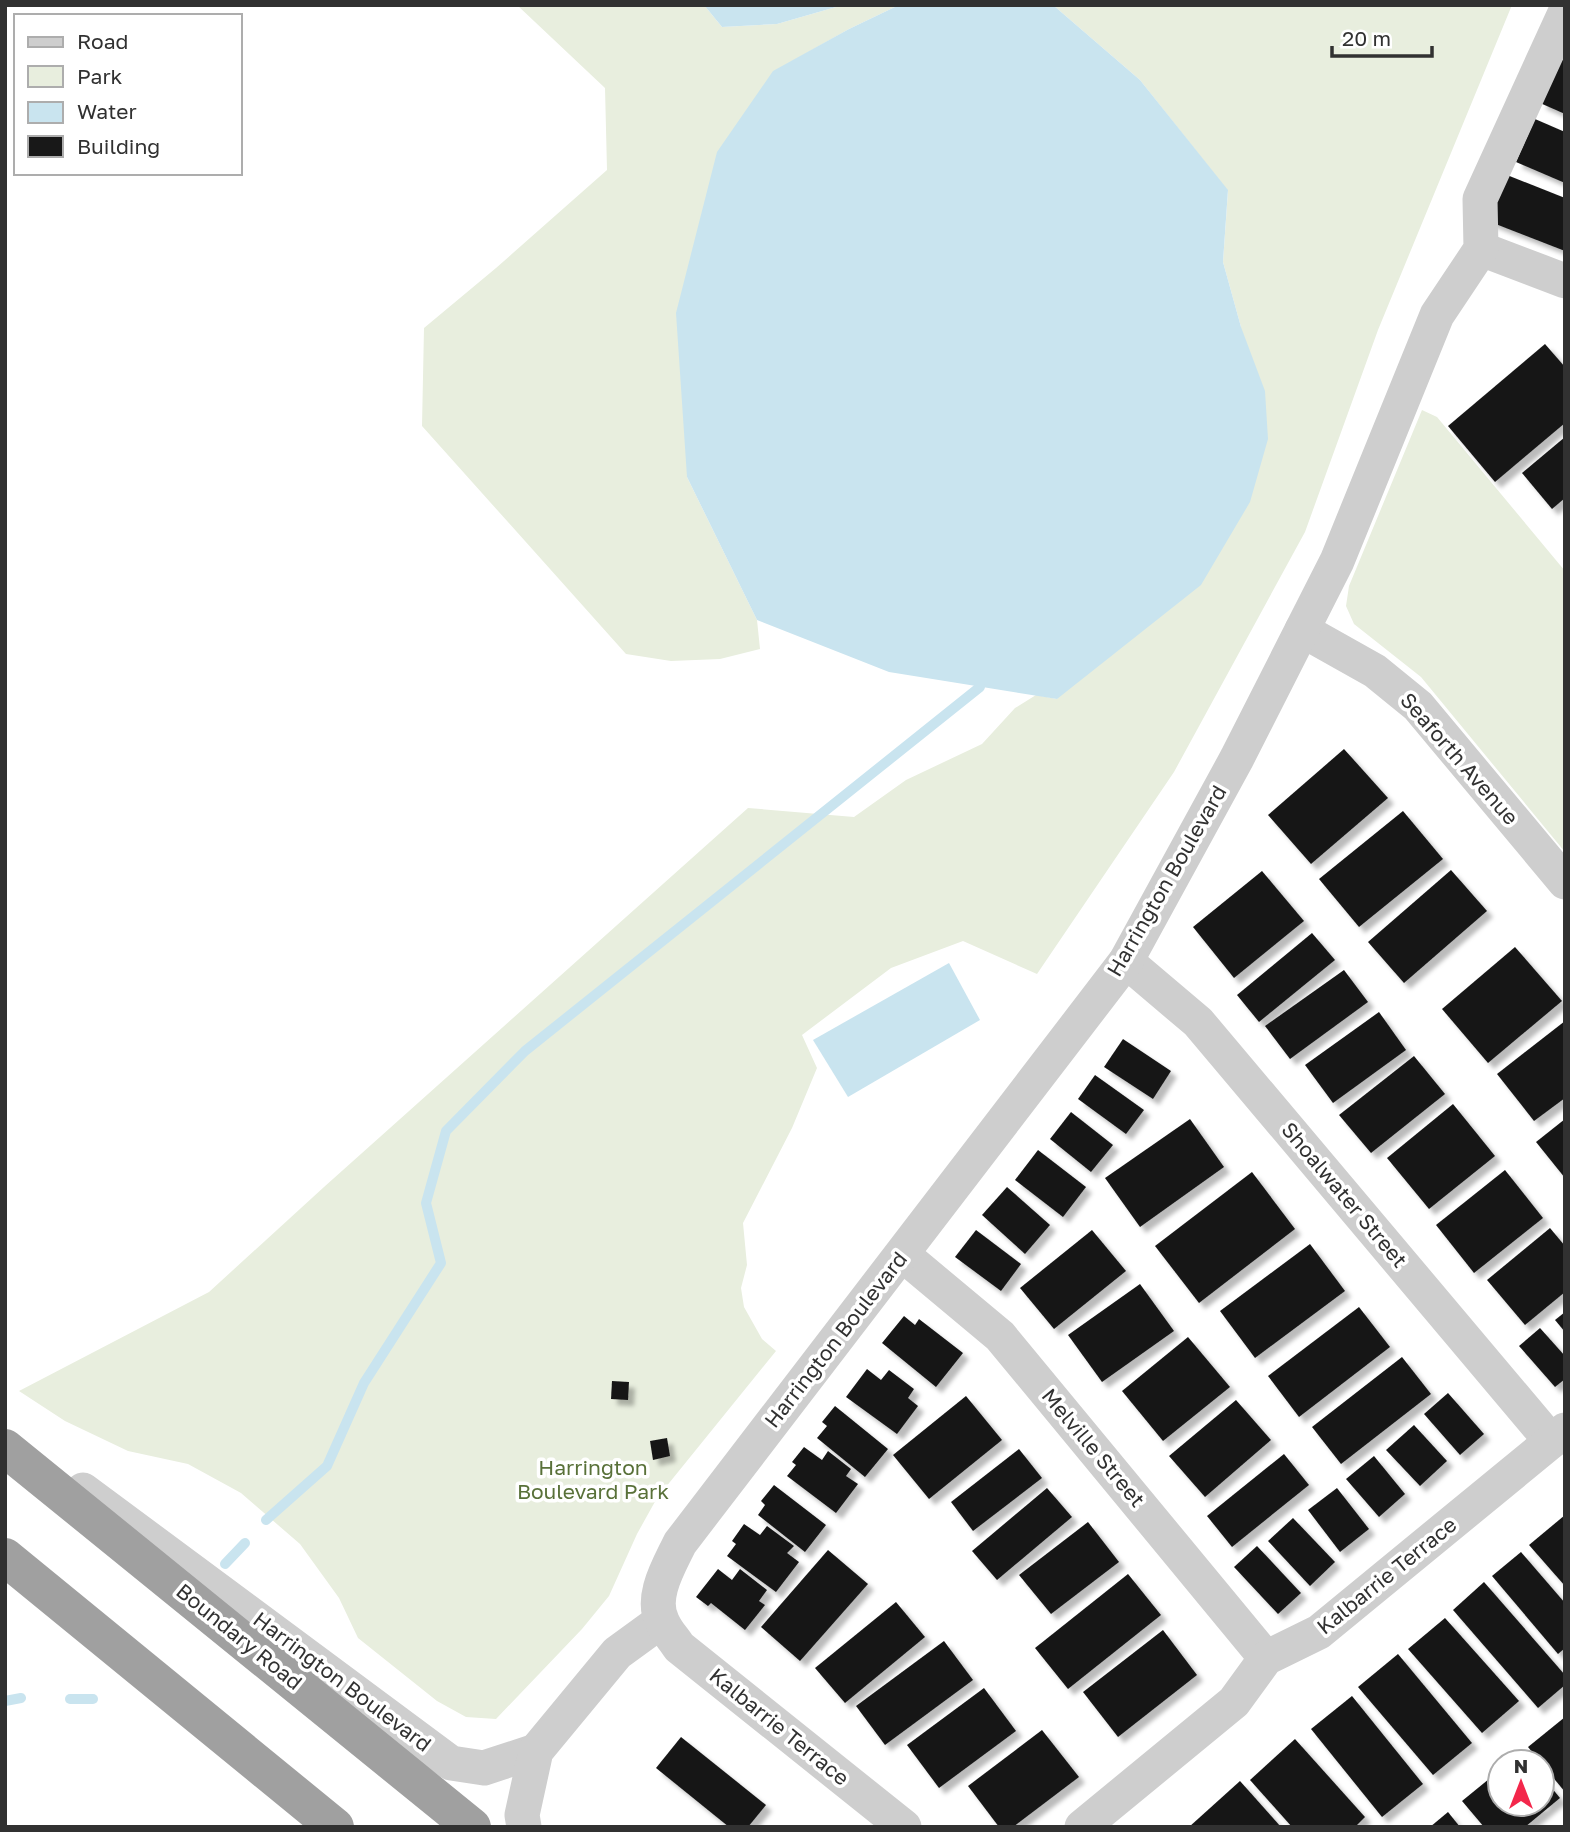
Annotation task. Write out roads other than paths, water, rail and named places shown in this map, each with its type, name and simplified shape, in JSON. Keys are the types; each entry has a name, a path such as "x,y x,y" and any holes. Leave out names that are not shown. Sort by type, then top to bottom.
{"highway":[{"name":"Boundary Road","path":"13,1454 472,1827"},
{"path":"5,1557 335,1827"}],"street":[{"path":"1565,13 1480,199 1481,248 1565,281"},
{"name":"Harrington Boulevard","path":"661,1621 658,1597 667,1569 680,1543 1126,961 1237,758 1338,561 1437,315 1481,248"},
{"name":"Seaforth Avenue","path":"1302,630 1375,671 1418,706 1565,882"},
{"name":"Shoalwater Street","path":"1126,961 1198,1022 1558,1435"},
{"name":"Melville Street","path":"903,1255 1000,1336 1266,1658"},
{"name":"Kalbarrie Terrace","path":"1082,1827 1234,1702 1266,1658 1320,1632 1558,1435"},
{"name":"Harrington Boulevard","path":"13,1454 76,1484 451,1763 484,1768 536,1751"},
{"path":"524,1827 522,1815 536,1751 617,1653 661,1621"},
{"name":"Kalbarrie Terrace","path":"661,1621 679,1647 904,1827"}],"water":[{"path":"704,5 843,5 777,24 722,27"},
{"path":"899,5 1053,5 1140,80 1228,190 1223,262 1241,327 1265,391 1268,439 1250,502 1201,585 1057,699 889,672 757,620 687,477 676,313 717,152 773,71"},
{"path":"949,963 980,1020 848,1097 813,1040"}],"waterway":[{"path":"266,1520 327,1466 364,1383 441,1263 426,1203 446,1131 525,1051 980,687"},
{"path":"225,1564 245,1543"},
{"path":"5,1701 21,1698"},
{"path":"70,1699 93,1699"}],"park label":[{"name":"Harrington Boulevard Park","path":"593,1480"}]}
